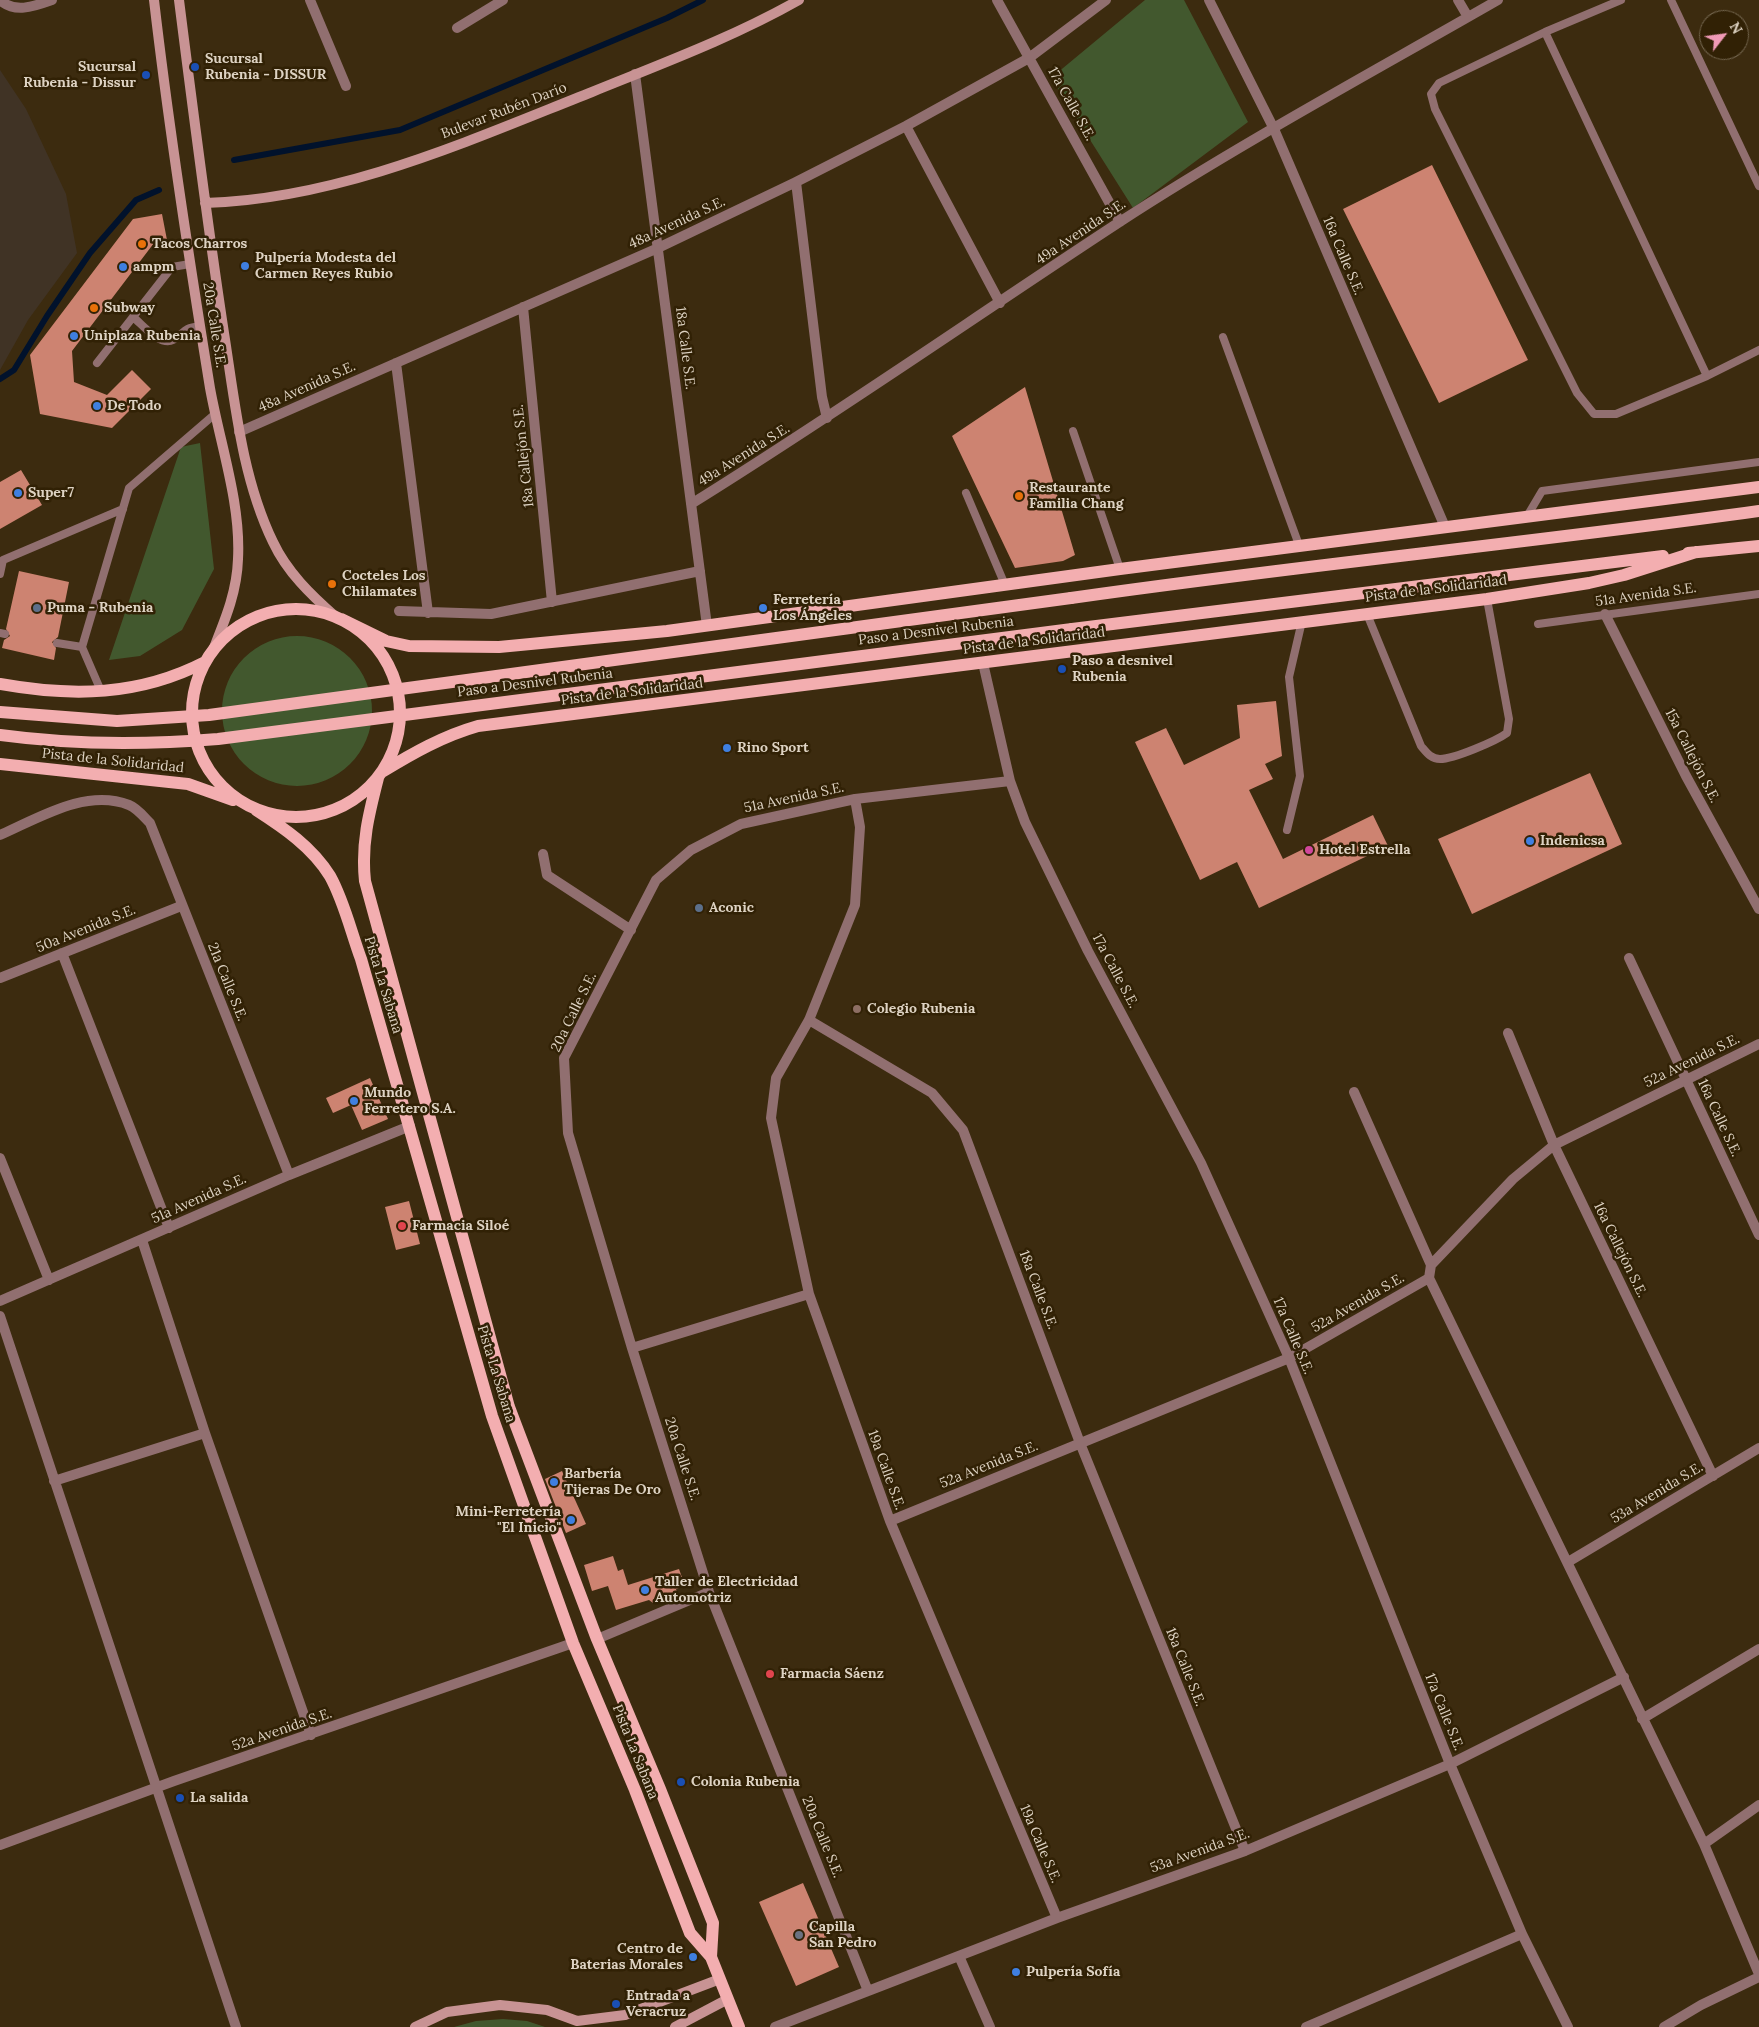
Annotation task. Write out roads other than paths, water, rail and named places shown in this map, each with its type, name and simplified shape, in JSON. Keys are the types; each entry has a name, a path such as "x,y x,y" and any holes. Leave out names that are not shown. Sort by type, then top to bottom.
{"main road":[{"path":"338,618 359,630 374,645 386,662 398,692 400,713 398,734 392,754 380,775 350,803 328,813 292,818 252,808 218,782 206,766 198,748 192,719 193,699 205,662 213,650 238,626 269,612 302,609 338,618 386,641 409,646 500,648 707,626 1120,569 1759,487"},
{"name":"Paso a Desnivel Rubenia","path":"0,712 118,720 209,716 1184,581 1619,530 1759,511"},
{"name":"Pista de la Solidaridad","path":"1072,629 1696,552 1759,546"},
{"name":"Pista de la Solidaridad","path":"380,775 427,746 455,733 478,726 1487,599 1589,583 1624,575 1696,552"},
{"name":"Paso a Desnivel Rubenia","path":"0,735 80,744 170,743 218,739 1072,629"},
{"path":"0,684 58,693 101,691 156,682 180,674 205,662"},
{"name":"Pista de la Solidaridad","path":"0,764 188,784 252,808"},
{"name":"Pista La Sabana","path":"380,775 366,825 363,855 366,881 509,1407 596,1639 660,1789 713,1923 711,1957"},
{"name":"Pista La Sabana","path":"252,808 302,843 322,865 332,882 361,959 492,1416 574,1643 635,1790 690,1933 711,1957 739,2027"}],"street":[{"path":"0,0 5,4 19,8 35,6 52,0"},
{"name":"20a Calle S.E.","path":"154,0 190,264 215,414 236,520 238,558 232,600 213,650"},
{"name":"20a Calle S.E.","path":"178,0 205,203 239,432 260,509 273,542 300,582 338,618"},
{"path":"310,0 346,86"},
{"path":"457,28 503,0"},
{"name":"Bulevar Rubén Darío","path":"205,203 231,202 348,182 444,149 680,57 799,0"},
{"name":"17a Calle S.E.","path":"997,0 1120,222"},
{"name":"48a Avenida S.E.","path":"239,432 658,248 796,182 906,126 1029,58 1106,0"},
{"name":"16a Calle S.E.","path":"1209,0 1274,129 1445,527"},
{"path":"1458,0 1468,17"},
{"name":"49a Avenida S.E.","path":"691,504 827,418 1120,222 1274,129 1498,0"},
{"name":"18a Calle S.E.","path":"635,74 707,626"},
{"path":"906,126 1000,303"},
{"path":"796,182 822,397 827,418"},
{"name":"18a Callejón S.E.","path":"523,307 552,602"},
{"path":"396,363 428,614"},
{"path":"399,611 428,614 491,614 700,571"},
{"name":"15a Callejón S.E.","path":"1605,614 1686,776 1759,909"},
{"name":"17a Calle S.E.","path":"983,663 1010,781 1025,822 1088,951 1201,1163 1289,1358 1450,1764 1522,1934 1568,2027"},
{"name":"51a Avenida S.E.","path":"632,930 656,880 691,850 741,824 855,799 1010,781"},
{"path":"809,1020 855,905 860,827 855,799"},
{"name":"21a Calle S.E.","path":"0,835 75,803 109,800 131,806 150,823 289,1174"},
{"path":"543,854 547,875 632,930"},
{"name":"50a Avenida S.E.","path":"0,978 182,906"},
{"name":"20a Calle S.E.","path":"632,930 564,1058 568,1132 632,1348 710,1592 868,1991"},
{"path":"62,953 169,1228"},
{"name":"16a Calle S.E.","path":"1629,958 1759,1235"},
{"name":"18a Calle S.E.","path":"809,1020 932,1093 963,1130 1080,1443 1245,1850"},
{"name":"19a Calle S.E.","path":"809,1020 776,1078 771,1118 809,1294 890,1520 1057,1918"},
{"name":"16a Callejón S.E.","path":"1508,1033 1554,1145 1713,1476"},
{"name":"52a Avenida S.E.","path":"1431,1265 1513,1179 1554,1145 1759,1044"},
{"path":"1354,1092 1431,1265 1429,1278 1704,1844 1759,1976 1701,2005 1664,2027"},
{"name":"51a Avenida S.E.","path":"0,1301 289,1174 410,1126"},
{"path":"0,1158 49,1280"},
{"path":"142,1240 205,1433 311,1735"},
{"name":"52a Avenida S.E.","path":"890,1520 1289,1358 1429,1278"},
{"path":"632,1348 809,1294"},
{"path":"0,1316 236,2027"},
{"path":"54,1481 205,1433"},
{"name":"53a Avenida S.E.","path":"1568,1562 1759,1448"},
{"path":"596,1639 710,1592"},
{"name":"52a Avenida S.E.","path":"0,1845 157,1788 574,1643"},
{"path":"1642,1719 1759,1649"},
{"name":"53a Avenida S.E.","path":"775,2027 790,2024 868,1991 1057,1918 1245,1850 1450,1764 1624,1677"},
{"path":"1704,1844 1759,1805"},
{"path":"1306,2027 1522,1934"},
{"path":"959,1956 990,2027"},
{"path":"415,2027 447,2012 500,2005 547,2010 579,2024 625,2015 720,1979"},
{"path":"680,2026 728,1999"}],"lane":[{"path":"1621,0 1545,32 1439,83 1431,94 1435,109 1577,393 1594,414 1616,414 1707,376 1759,350"},
{"path":"1671,0 1759,186"},
{"path":"1545,32 1707,376"},
{"path":"97,363 172,267 190,264"},
{"path":"133,317 160,340 167,342 185,328 200,326"},
{"path":"1223,337 1299,546"},
{"path":"101,691 82,647 129,488 215,414"},
{"path":"1073,431 1120,569"},
{"path":"1526,518 1542,491 1759,462"},
{"path":"966,493 1005,585"},
{"path":"0,574 3,560 123,509"},
{"name":"51a Avenida S.E.","path":"1538,624 1759,594"},
{"path":"1367,614 1421,746 1430,757 1441,759 1497,741 1507,733 1509,719 1487,599"},
{"path":"1287,830 1300,776 1289,677 1302,622"},
{"path":"57,643 82,647"}],"waterway":[{"path":"234,160 400,130 667,18 703,0"},
{"path":"0,379 14,370 47,316 90,253 136,200 159,190"}],"place":[{"name":"Sucursal Rubenia - DISSUR","path":"195,67"},
{"name":"Sucursal Rubenia - Dissur","path":"146,75"},
{"name":"Tacos Charros","path":"142,244"},
{"name":"Pulpería Modesta del Carmen Reyes Rubio","path":"245,266"},
{"name":"ampm","path":"123,267"},
{"name":"Subway","path":"94,308"},
{"name":"Uniplaza Rubenia","path":"74,336"},
{"name":"De Todo","path":"97,406"},
{"name":"Super7","path":"18,493"},
{"name":"Restaurante Familia Chang","path":"1019,496"},
{"name":"Cocteles Los Chilamates","path":"332,584"},
{"name":"Puma - Rubenia","path":"37,608"},
{"name":"Ferretería Los Ángeles","path":"763,608"},
{"name":"Paso a desnivel Rubenia","path":"1062,669"},
{"name":"Rino Sport","path":"727,748"},
{"name":"Indenicsa","path":"1530,841"},
{"name":"Hotel Estrella","path":"1309,850"},
{"name":"Aconic","path":"699,908"},
{"name":"Colegio Rubenia","path":"857,1009"},
{"name":"Mundo Ferretero S.A.","path":"354,1101"},
{"name":"Farmacia Siloé","path":"402,1226"},
{"name":"Barbería Tijeras De Oro","path":"554,1482"},
{"name":"Mini-Ferretería \"El Inicio\"","path":"571,1520"},
{"name":"Taller de Electricidad Automotriz","path":"645,1590"},
{"name":"Farmacia Sáenz","path":"770,1674"},
{"name":"Colonia Rubenia","path":"681,1782"},
{"name":"La salida","path":"180,1798"},
{"name":"Capilla San Pedro","path":"799,1935"},
{"name":"Centro de Baterias Morales","path":"693,1957"},
{"name":"Pulpería Sofía","path":"1016,1972"},
{"name":"Entrada a Veracruz","path":"616,2004"}]}
